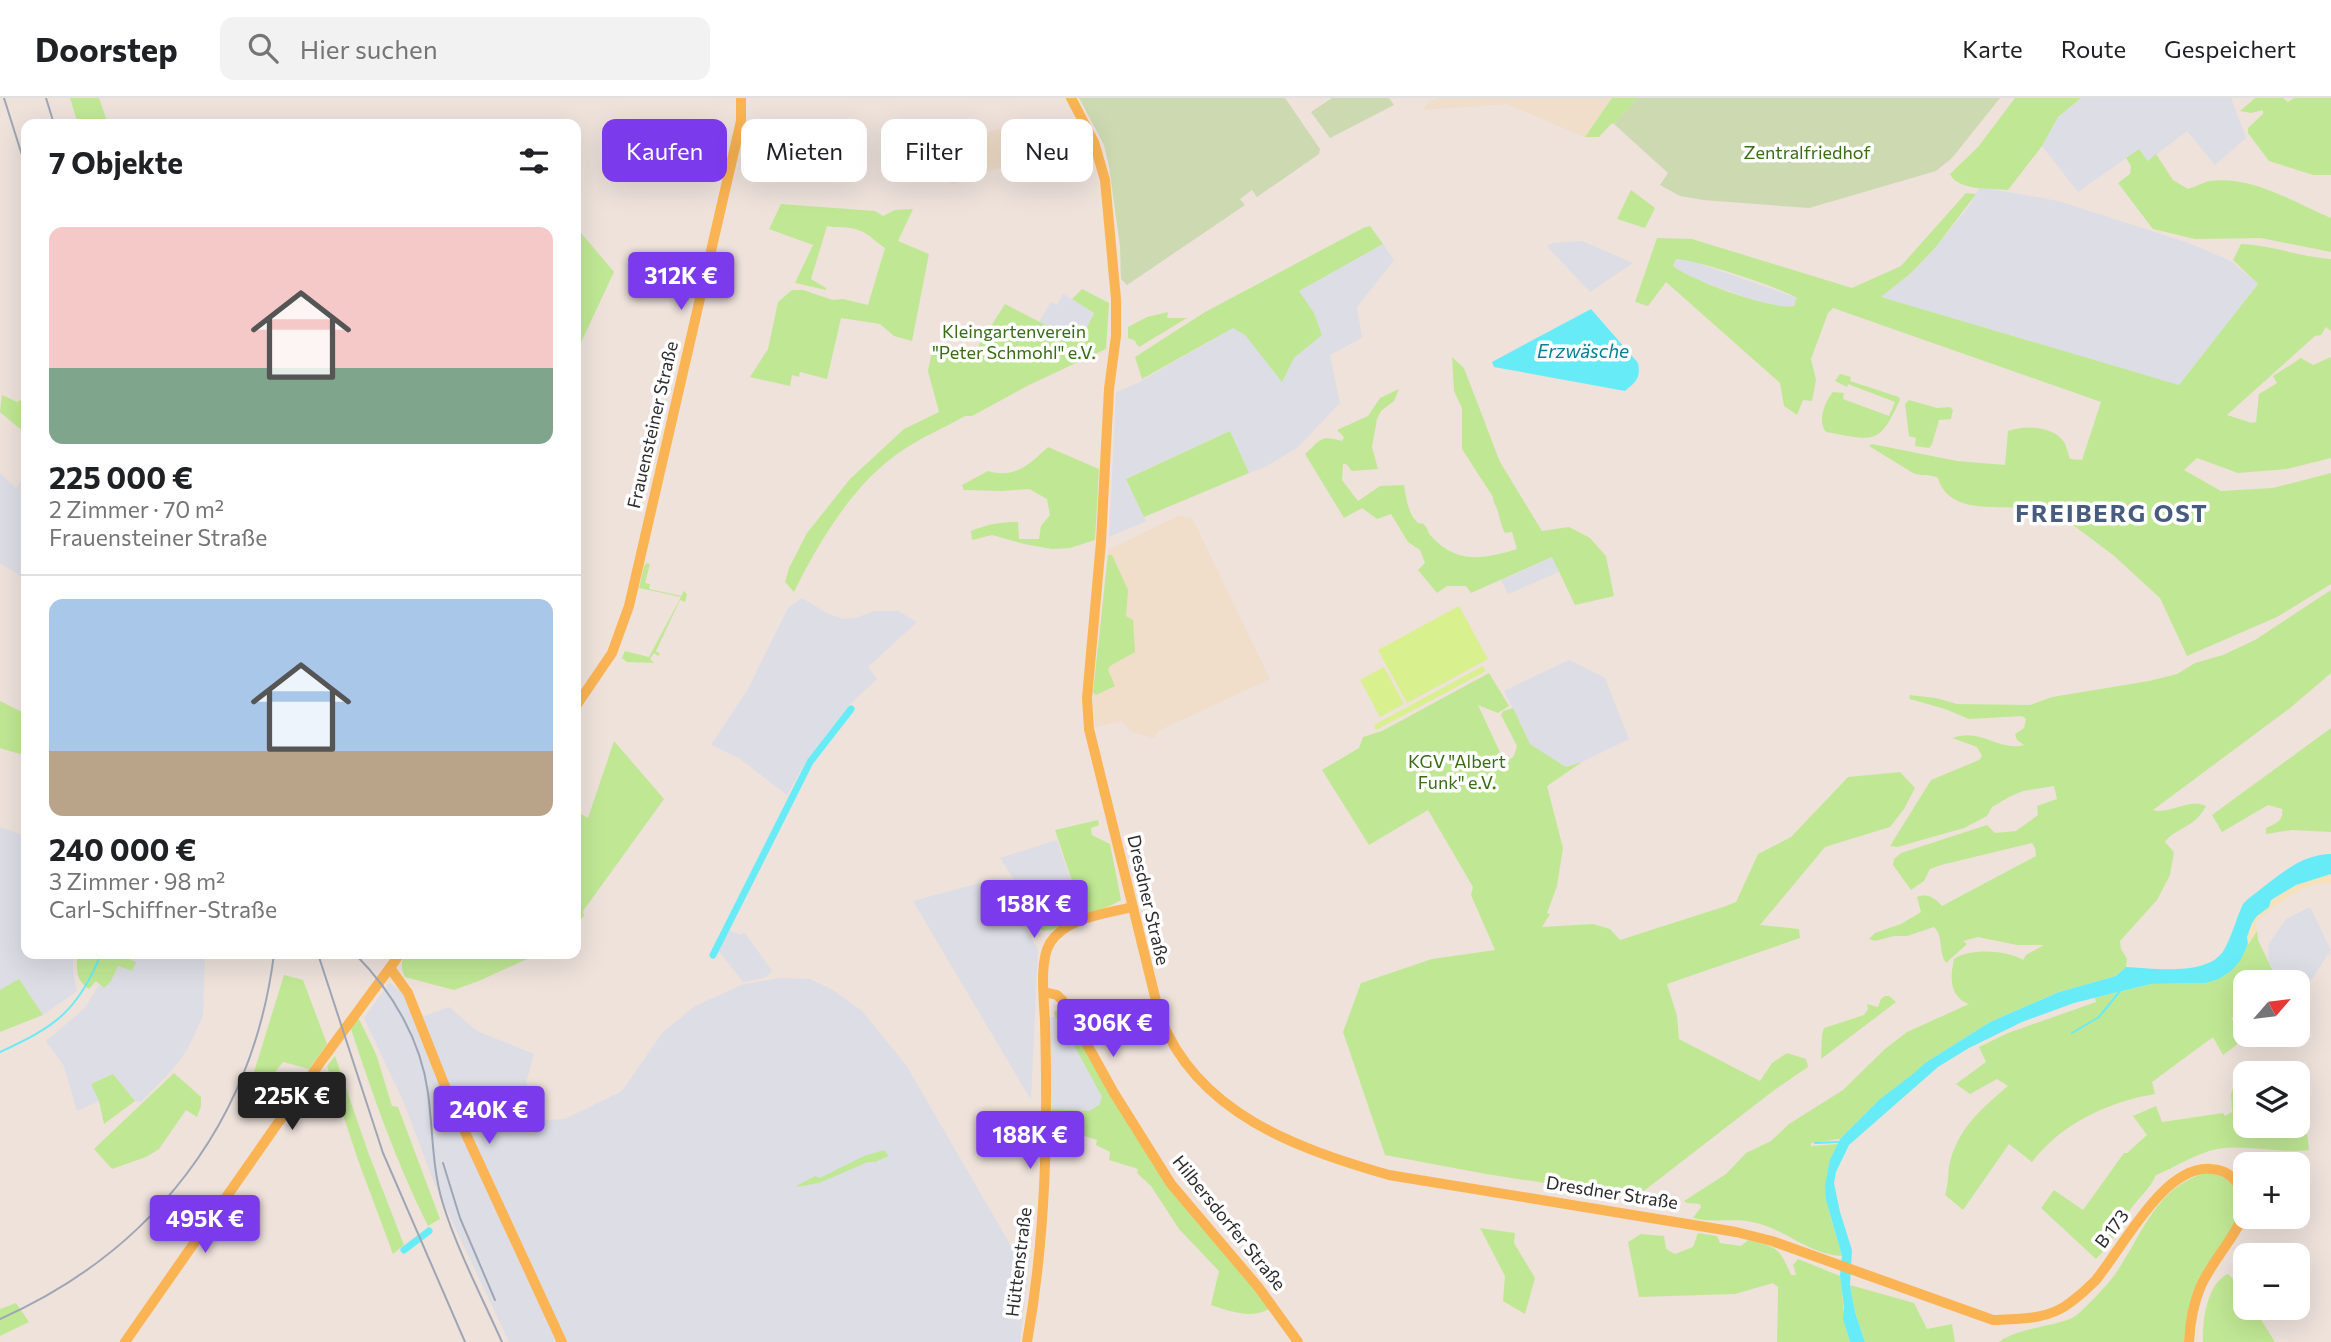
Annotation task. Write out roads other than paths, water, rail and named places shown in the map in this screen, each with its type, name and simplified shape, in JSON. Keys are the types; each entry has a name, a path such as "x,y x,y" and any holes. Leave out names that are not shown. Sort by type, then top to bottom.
{"main road":[{"name":"Frauensteiner Straße","path":"581,699 612,653 629,607 741,121 741,98"},
{"name":"Dresdner Straße","path":"1072,98 1094,142 1105,180 1116,299 1116,335 1109,389 1101,542 1087,698 1089,729 1151,988 1172,1047 1186,1067 1212,1093 1258,1126 1338,1160 1389,1175 1736,1232 1993,1320"},
{"name":"Hüttenstraße","path":"1027,1342 1045,1184 1046,951 1062,929 1081,920 1132,907"},
{"path":"125,1342 396,959"},
{"path":"390,968 408,993 450,1100 562,1342"},
{"name":"Hilbersdorfer Straße","path":"1044,997 1057,995 1063,1001 1114,1093 1171,1184 1251,1277 1298,1342"},
{"name":"B 173","path":"1993,1320 2028,1319 2053,1312 2070,1303 2094,1282 2161,1193 2193,1170 2220,1170 2233,1177"},
{"path":"2189,1342 2191,1317 2201,1286 2238,1229"}],"water":[{"name":"Erzwäsche","path":"1591,309 1638,363 1637,379 1625,391 1494,367 1492,362"},
{"path":"2331,854 2331,874 2296,885 2271,900 2269,907 2252,923 2247,937 2248,944 2240,961 2219,979 2206,983 2151,984 2074,1003 2022,1022 1969,1048 1938,1067 1849,1145 1836,1172 1834,1183 1852,1250 1850,1285 1865,1342 1850,1342 1843,1319 1840,1276 1842,1256 1826,1200 1825,1185 1830,1160 1840,1139 1880,1099 1925,1063 1990,1022 2059,992 2116,976 2126,967 2193,968 2216,959 2224,950 2243,904 2248,899 2297,863 2319,855"}],"waterway":[{"path":"713,955 810,762 851,709"},
{"path":"0,1052 36,1034 62,1015 83,990 99,959"},
{"path":"2072,1033 2099,1017 2120,991"},
{"path":"1815,1143 1838,1142"},
{"path":"404,1250 429,1231"}],"railway":[{"path":"4,98 21,152"},
{"path":"46,98 52,119"},
{"path":"0,1319 55,1291 104,1257 148,1218 186,1174 218,1125 244,1072 262,1015 273,959"},
{"path":"320,959 383,1153 465,1342"},
{"path":"360,959 393,1000 412,1035 428,1093 439,1191 463,1257 502,1342"},
{"path":"443,1163 460,1218 495,1300"}],"district":[{"name":"FREIBERG OST","path":"2112,514"}],"park label":[{"name":"Zentralfriedhof","path":"1807,153"},
{"name":"Kleingartenverein \"Peter Schmohl\" e.V.","path":"1014,342"},
{"name":"KGV \"Albert Funk\" e.V.","path":"1457,772"}]}
